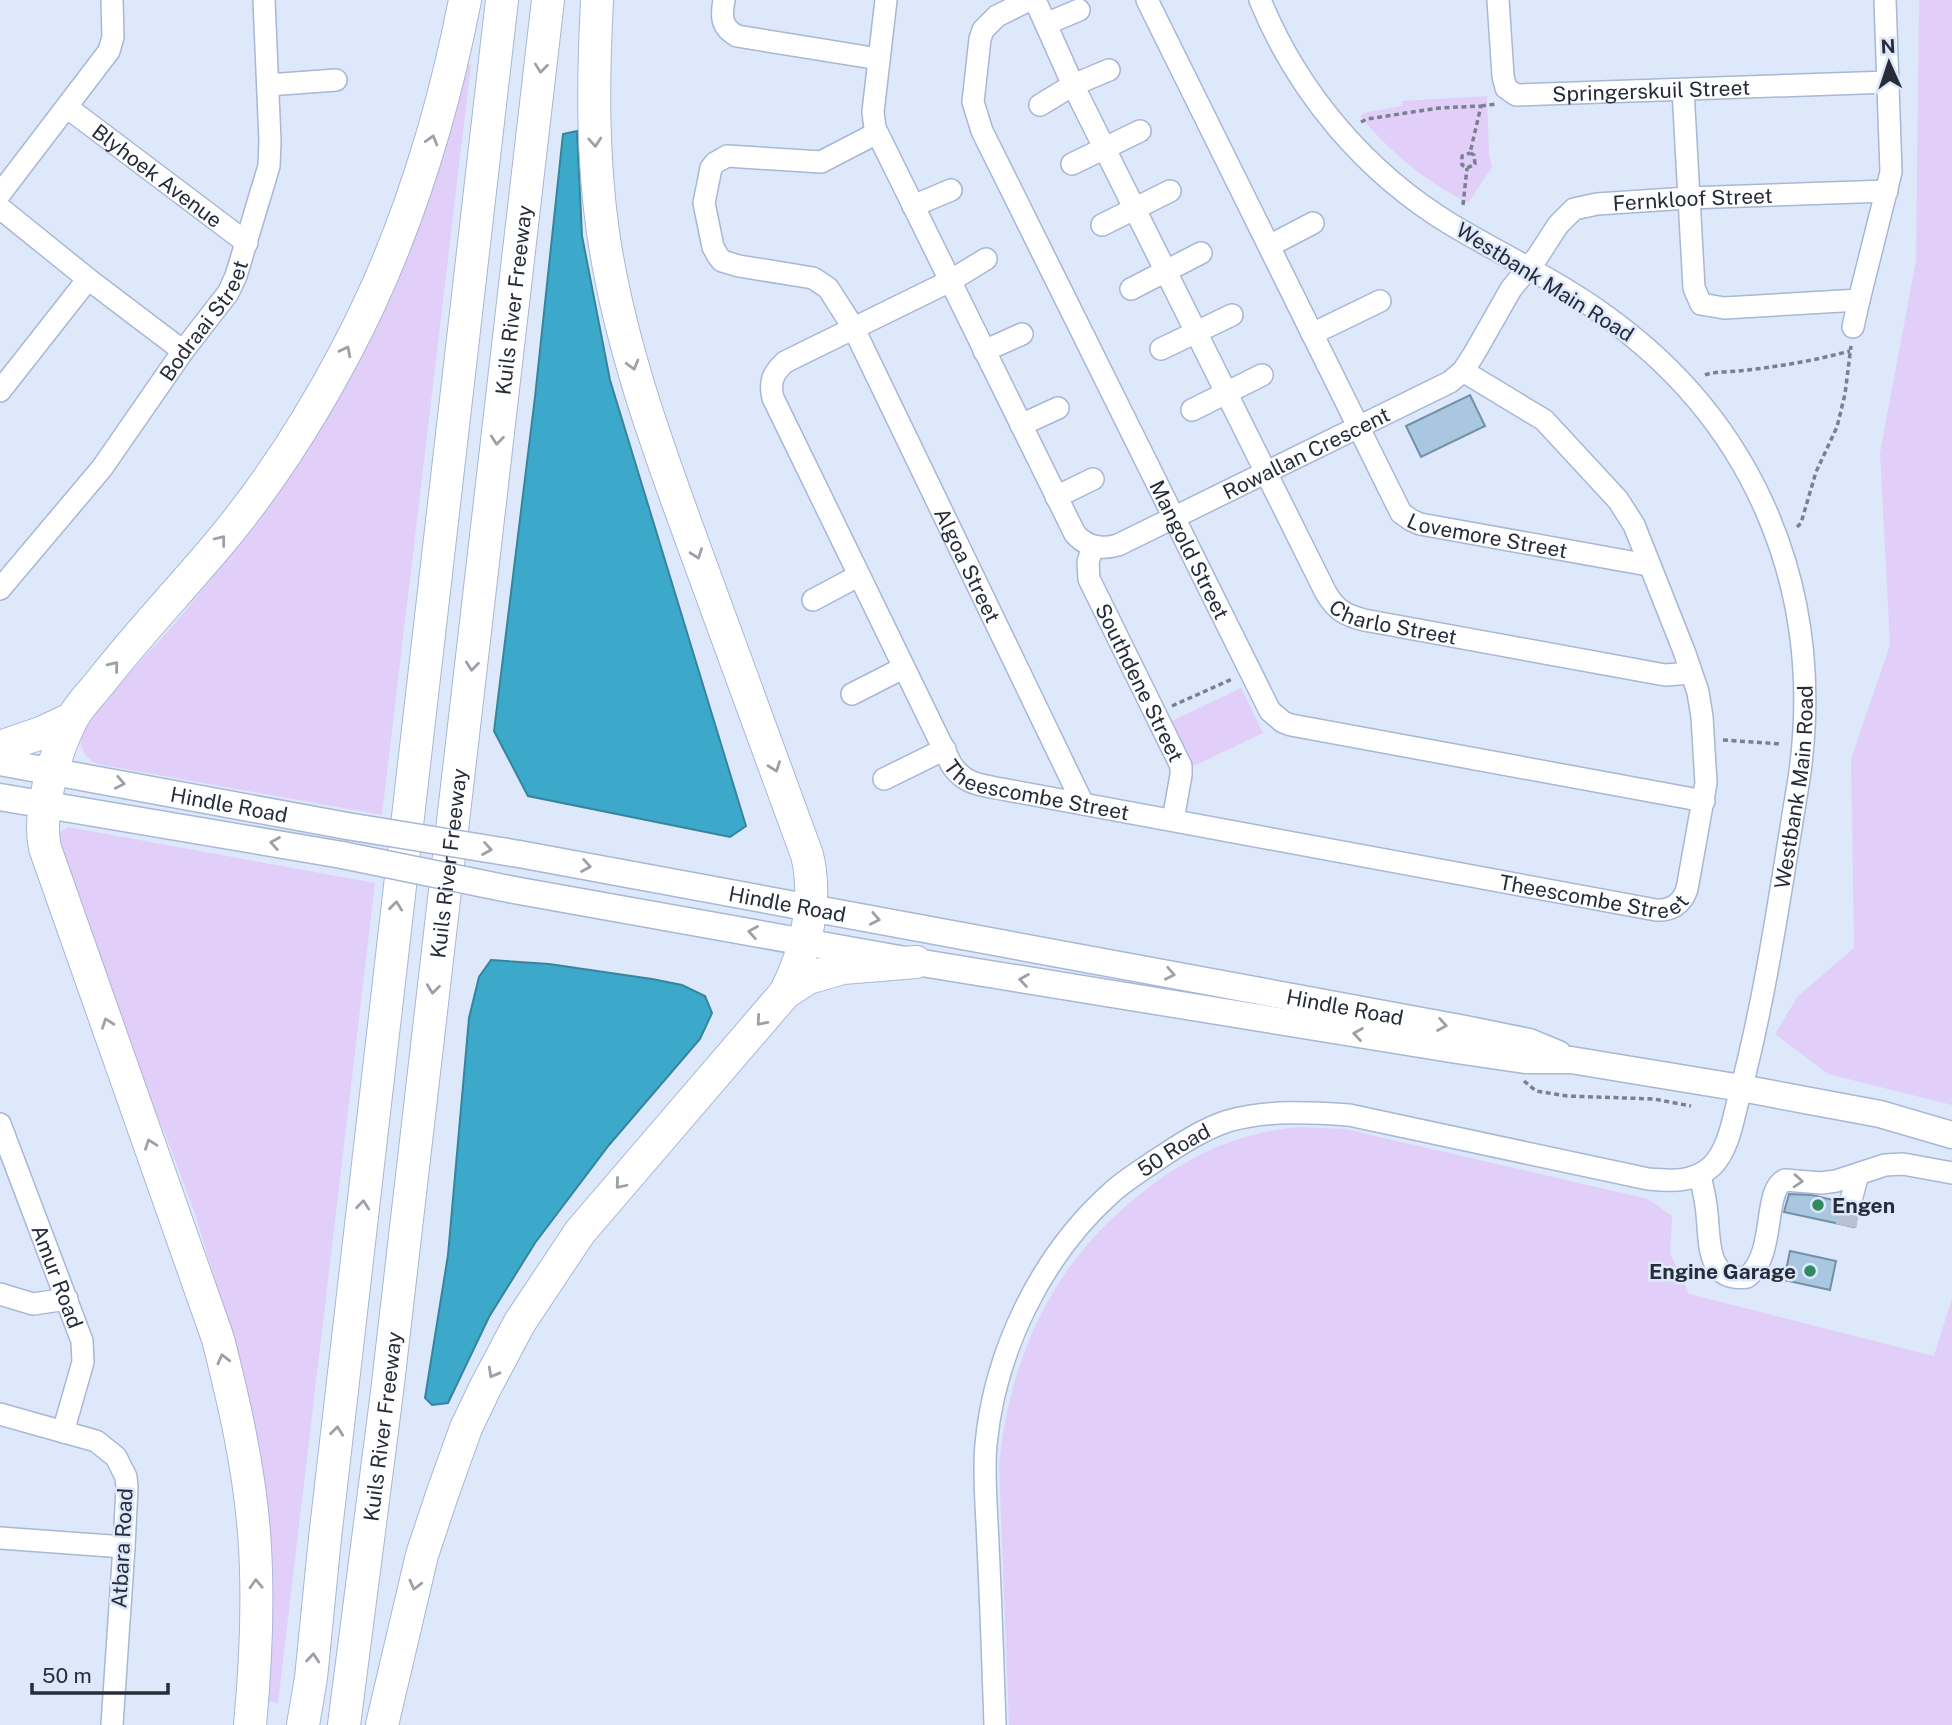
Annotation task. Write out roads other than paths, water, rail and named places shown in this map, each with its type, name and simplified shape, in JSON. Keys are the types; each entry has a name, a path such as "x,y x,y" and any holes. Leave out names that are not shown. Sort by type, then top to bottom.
{"highway":[{"path":"250,1725 256,1653 255,1543 236,1408 218,1339 196,1272 45,848 42,825 53,771 71,719 128,648 219,544 275,470 339,364 394,251 410,208 432,142 466,0"},
{"name":"Kuils River Freeway","path":"303,1725 311,1678 388,981 502,0"},
{"name":"Kuils River Freeway","path":"344,1725 387,1392 548,0"},
{"path":"382,1725 422,1555 443,1492 471,1418 520,1322 580,1233 785,993 797,971 810,907 812,879 807,855 647,415 624,333 603,233 597,178 593,67 597,0"},
{"path":"0,747 71,719"},
{"path":"785,993 808,978 843,968 916,962"}],"main road":[{"name":"Hindle Road","path":"0,761 347,826 810,907 1465,1029 1529,1042 1571,1060"},
{"name":"Hindle Road","path":"0,797 342,855 514,890 916,962 1457,1050 1525,1060 1571,1060 1741,1088 1880,1114 1952,1135"}],"street":[{"path":"0,194 109,51 113,37 112,0"},
{"name":"Bodraai Street","path":"0,589 102,468 183,351 228,293 241,265 269,166 264,0"},
{"path":"724,0 722,21 728,31 737,36 879,59"},
{"path":"886,0 873,118 877,133 1075,534 1093,547"},
{"name":"Charlo Street","path":"1032,0 1332,603 1346,615 1665,675 1691,673"},
{"name":"Mangold Street","path":"1032,0 997,16 983,30 973,86 975,112 988,144 1270,711 1283,722 1704,801"},
{"name":"Lovemore Street","path":"1147,0 1401,513 1411,520 1430,526 1648,565"},
{"name":"Westbank Main Road","path":"1260,0 1282,47 1319,105 1381,173 1426,208 1600,312 1640,341 1701,403 1751,479 1784,555 1802,640 1806,685 1804,745 1766,970 1741,1088"},
{"name":"Springerskuil Street","path":"1498,0 1503,76 1506,88 1516,95 1889,82"},
{"path":"1853,327 1891,165 1885,0"},
{"path":"1046,24 1079,10"},
{"path":"1040,105 1073,85 1110,69"},
{"path":"268,85 336,80"},
{"path":"1682,90 1694,288 1701,304 1724,308 1860,300"},
{"name":"Blyhoek Avenue","path":"68,108 247,243"},
{"path":"1072,164 1140,131"},
{"name":"Algoa Street","path":"877,133 821,162 727,156 715,163 711,168 704,203 713,247 722,261 813,278 828,288 853,327 1083,804"},
{"path":"913,206 951,190"},
{"path":"1102,225 1170,191"},
{"name":"Fernkloof Street","path":"1528,269 1558,225 1574,209 1597,204 1887,191"},
{"path":"0,208 183,351"},
{"path":"1269,246 1313,223"},
{"path":"1131,289 1201,253"},
{"path":"950,281 986,259"},
{"name":"Rowallan Crescent","path":"1093,547 1118,545 1450,382 1463,370 1511,289 1528,269"},
{"path":"0,391 88,279"},
{"name":"Theescombe Street","path":"950,281 785,362 770,382 772,398 858,576 945,750 962,778 974,784 1663,910 1676,906 1685,896 1706,783 1698,692 1691,673 1627,512 1544,420 1463,370"},
{"path":"1312,334 1380,301"},
{"path":"1161,349 1232,315"},
{"path":"984,351 1022,334"},
{"path":"1192,410 1262,375"},
{"path":"1021,425 1058,408"},
{"path":"1056,497 1093,479"},
{"name":"Southdene Street","path":"1093,547 1088,562 1089,579 1181,766 1173,820"},
{"path":"813,600 858,576"},
{"path":"852,694 903,668"},
{"name":"Theescombe Street","path":"884,779 945,750"},
{"path":"1741,1088 1724,1149 1714,1164 1700,1176 1710,1251 1721,1270 1728,1275 1738,1278 1748,1276 1761,1261 1766,1248 1774,1191 1780,1182 1785,1180 1821,1183 1885,1165 1903,1164 1952,1173"},
{"name":"50 Road","path":"995,1725 985,1464 986,1442 997,1384 1032,1294 1059,1253 1111,1193 1186,1140 1227,1122 1274,1113 1306,1112 1349,1115 1648,1179 1685,1180 1700,1176"},
{"name":"Amur Road","path":"0,1124 9,1172 80,1333 84,1355 62,1432"},
{"path":"1850,1204 1858,1174"},
{"path":"0,1294 33,1304 67,1299"},
{"name":"Atbara Road","path":"0,1414 103,1446 122,1466 127,1488 112,1725"},
{"path":"0,1538 124,1546"}],"water":[{"path":"577,131 582,236 610,380 746,826 730,837 528,796 494,731 535,397 563,134"},
{"path":"491,960 549,964 682,985 705,996 712,1013 700,1039 609,1145 535,1243 489,1317 448,1403 432,1405 425,1398 448,1255 469,1018 479,977"}],"tunnel":[{"path":"1846,1226 1850,1204"}],"place":[{"name":"Engen","path":"1818,1205"},
{"name":"Engine Garage","path":"1810,1271"}]}
